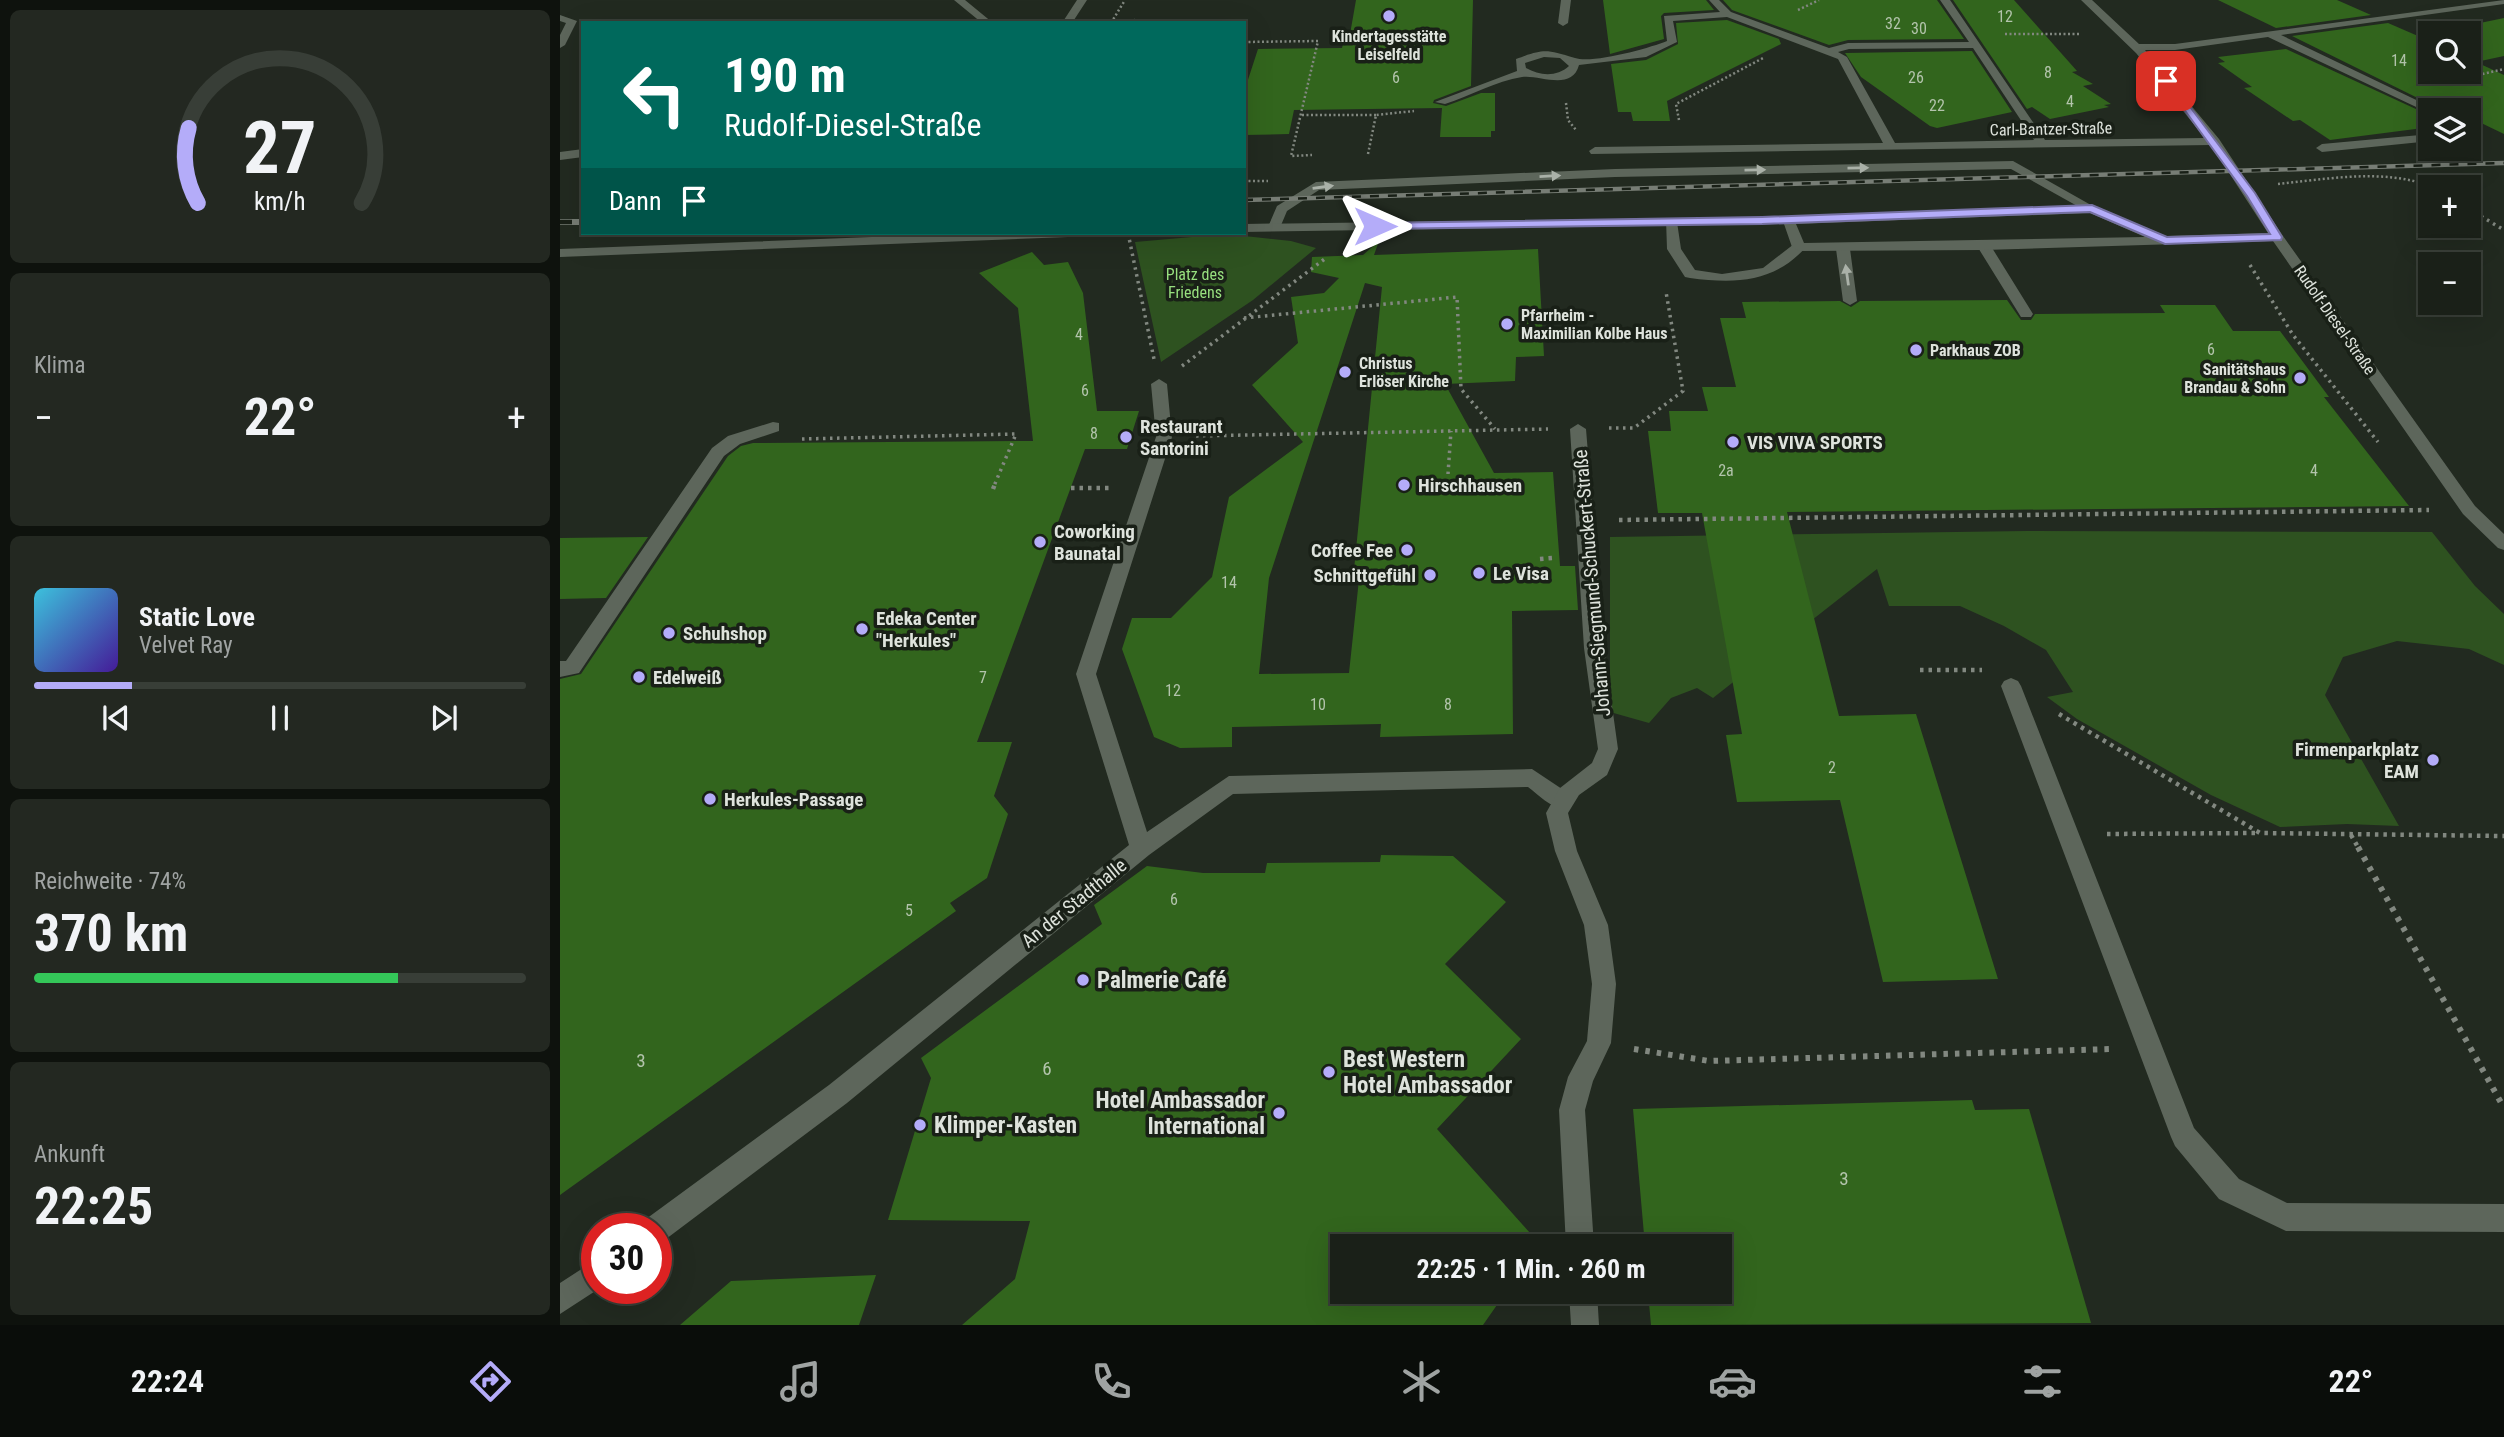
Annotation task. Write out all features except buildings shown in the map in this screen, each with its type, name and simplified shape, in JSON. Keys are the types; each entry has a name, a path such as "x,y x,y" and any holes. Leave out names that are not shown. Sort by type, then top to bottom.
{"street":[{"path":"959,0 985,21"},
{"path":"1068,21 1082,0"},
{"path":"1563,23 1566,0"},
{"path":"1714,0 1733,16"},
{"path":"1945,0 2042,145"},
{"name":"Rudolf-Diesel-Straße","path":"2085,0 2138,47 2211,141 2252,195 2277,237 2469,510 2504,544"},
{"path":"2138,47 2175,47 2504,1"},
{"path":"1574,62 1573,69 1558,76 1540,77 1525,72 1519,65 1521,61 1539,54 1562,55 1574,62 1646,54 1672,42 1667,18 1733,16 1831,51 1849,64 1892,148"},
{"path":"560,19 572,21 560,45"},
{"path":"2270,34 2418,105"},
{"path":"1831,51 1848,46 1972,40"},
{"path":"1441,102 1525,72"},
{"path":"2322,148 2418,138"},
{"name":"Carl-Bantzer-Straße","path":"1595,151 2211,141"},
{"path":"560,156 581,153"},
{"path":"1274,227 1281,209 1316,186 1615,173 2013,165 2092,209 2165,241"},
{"path":"1246,228 1671,222 2092,209"},
{"path":"1788,219 1799,247"},
{"path":"1671,222 1674,249 1690,274 1721,278 1767,272 1799,247 1984,246 2277,237"},
{"path":"560,254 1020,235"},
{"path":"1984,246 2026,314"},
{"path":"1843,248 1850,301"},
{"name":"An der Stadthalle","path":"672,1216 838,1094 1141,848 1086,674 1164,437 1159,384"},
{"path":"560,668 572,668 718,452 734,440 773,427"},
{"name":"Johann-Siegmund-Schuckert-Straße","path":"1563,800 1572,788 1599,773 1606,762 1608,749 1594,648 1578,429"},
{"path":"2011,686 2184,1137 2229,1189 2286,1217 2504,1218"},
{"path":"1141,848 1229,785 1532,778 1563,800 1557,813 1559,831 1596,925 1604,984 1599,1043 1581,1077 1572,1110 1579,1234"},
{"path":"560,1300 581,1285"},
{"path":"1583,1304 1584,1325"}],"path":[{"path":"1112,21 1125,0"},
{"path":"1123,21 1135,20"},
{"path":"1972,40 2088,34"},
{"path":"1685,149 1676,104 1800,39"},
{"path":"1246,42 1318,41 1291,156 1316,155"},
{"path":"2394,94 2504,69"},
{"path":"1558,76 1565,89 1569,120 1595,151"},
{"path":"1302,115 1405,114 1441,102"},
{"path":"1357,186 1376,115"},
{"path":"2252,195 2281,195 2276,184 2329,180 2418,181"},
{"path":"2481,216 2504,230"},
{"path":"1128,235 1159,384 1347,242 1352,226"},
{"path":"1164,437 1634,428 1683,391 1666,292 1690,274"},
{"path":"1243,318 1457,297 1461,389 1496,430"},
{"path":"1448,474 1451,431"},
{"path":"734,440 1016,434 993,489"},
{"path":"1584,521 2469,510"},
{"path":"1920,670 1982,669 2260,833"},
{"path":"2067,834 2504,835"},
{"path":"2351,834 2504,1108"},
{"path":"1599,1043 1709,1061 2150,1048"}],"green space":[{"name":"Platz des Friedens","path":"1235,235 1291,241 1316,248 1253,300 1161,362 1135,242"},
{"path":"2026,531 2432,532 2475,586 2504,614 2504,665 2469,649 2397,641 2343,657 2325,695 2399,826 2347,824 2280,827 2211,795 2077,719 2047,697 2073,692 2046,650 2004,626 1960,606 1889,606 1877,569 1713,698 1697,688 1671,698 1649,723 1610,712 1610,537"}],"railway":[{"path":"1246,200 2504,163"},
{"path":"560,222 581,222"}],"place":[{"name":"Kindertagesstätte Leiselfeld","path":"1389,16"},
{"name":"Pfarrheim - Maximilian Kolbe Haus","path":"1507,324"},
{"name":"Parkhaus ZOB","path":"1916,350"},
{"name":"Christus Erlöser Kirche","path":"1345,372"},
{"name":"Sanitätshaus Brandau & Sohn","path":"2300,378"},
{"name":"Restaurant Santorini","path":"1126,437"},
{"name":"VIS VIVA SPORTS","path":"1733,442"},
{"name":"Hirschhausen","path":"1404,485"},
{"name":"Coworking Baunatal","path":"1040,542"},
{"name":"Coffee Fee","path":"1407,550"},
{"name":"Le Visa","path":"1479,573"},
{"name":"Schnittgefühl","path":"1430,575"},
{"name":"Edeka Center \"Herkules\"","path":"862,629"},
{"name":"Schuhshop","path":"669,633"},
{"name":"Edelweiß","path":"639,677"},
{"name":"Firmenparkplatz EAM","path":"2433,760"},
{"name":"Herkules-Passage","path":"710,799"},
{"name":"Palmerie Café","path":"1083,980"},
{"name":"Best Western Hotel Ambassador","path":"1329,1072"},
{"name":"Hotel Ambassador International","path":"1279,1113"},
{"name":"Klimper-Kasten","path":"920,1125"}],"route":[{"path":"1375,226 1762,220 2092,209 2165,241 2277,237 2235,171 2166,81"}]}
